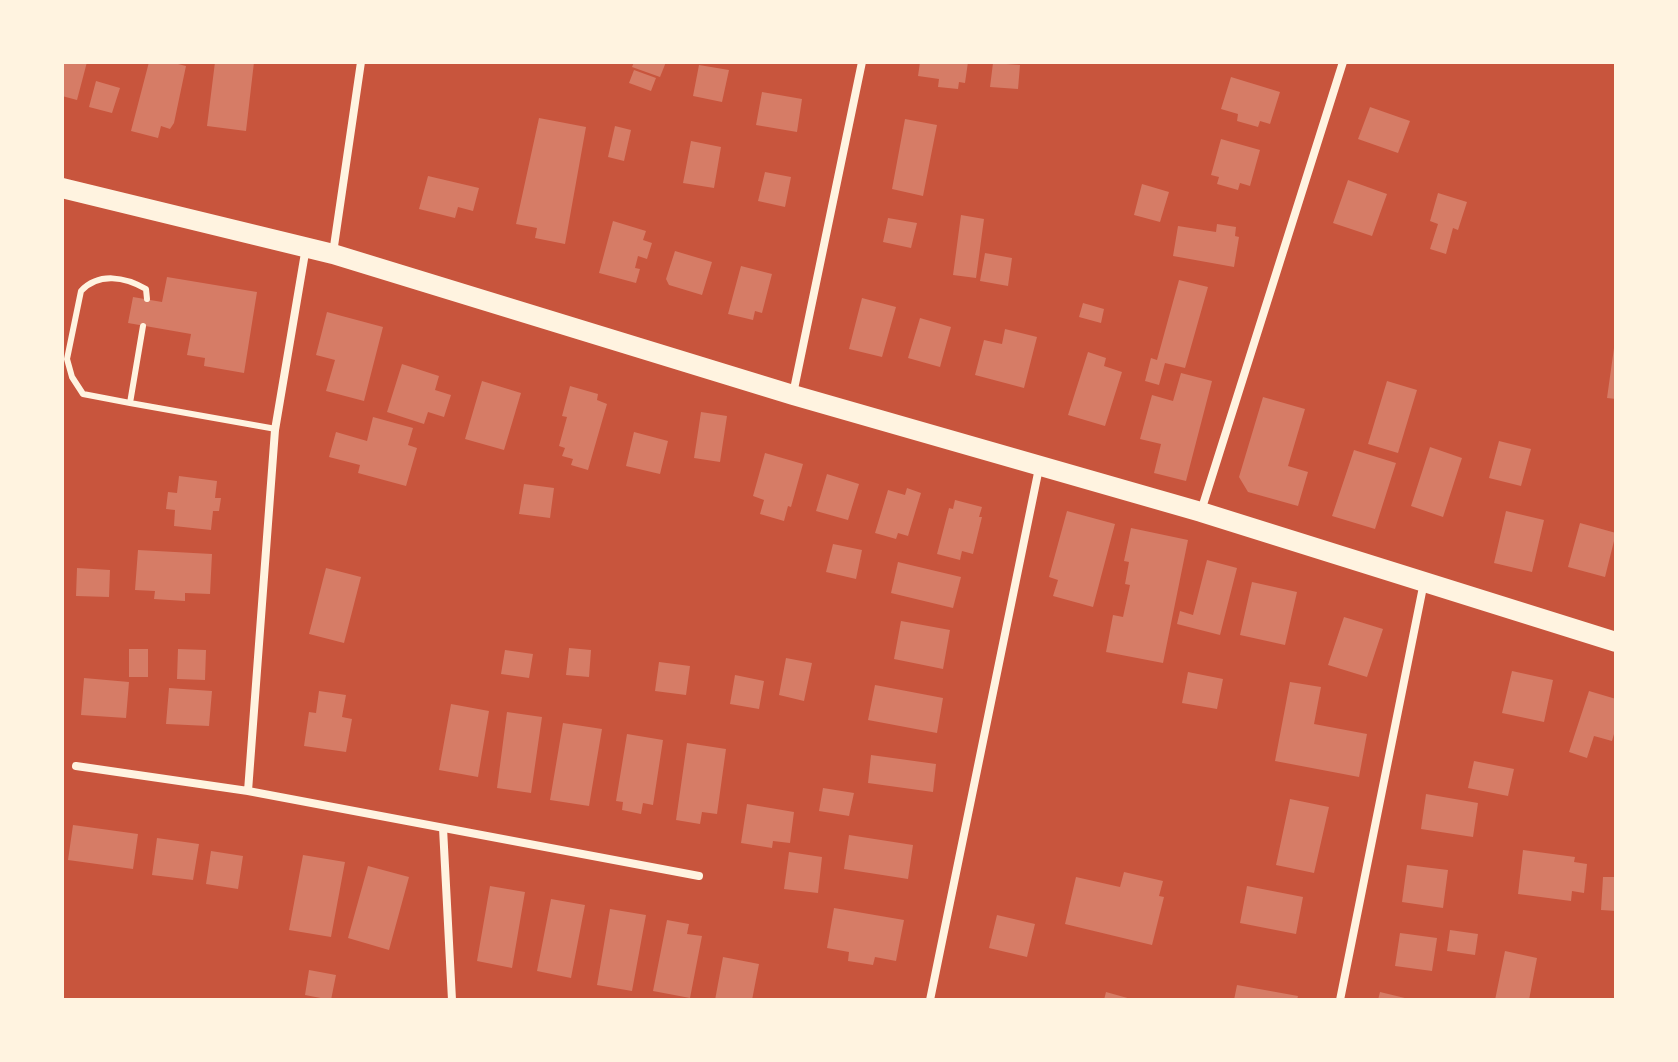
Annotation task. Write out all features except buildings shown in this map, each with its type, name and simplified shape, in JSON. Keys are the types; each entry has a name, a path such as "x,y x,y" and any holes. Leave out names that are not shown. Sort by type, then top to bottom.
{"main road":[{"path":"62,188 306,246 793,395 1201,512 1616,642"}],"street":[{"path":"333,254 361,62"},
{"path":"793,395 862,62"},
{"path":"1201,512 1343,62"},
{"path":"248,791 276,429 306,246"},
{"path":"930,1000 1039,467"},
{"path":"1340,1000 1424,582"},
{"path":"76,766 248,791 699,876"},
{"path":"443,828 452,1000"}],"lane":[{"path":"147,299 146,289 134,282 98,279 81,291 67,359 72,377 83,394 276,429"},
{"path":"130,403 143,326"}]}
